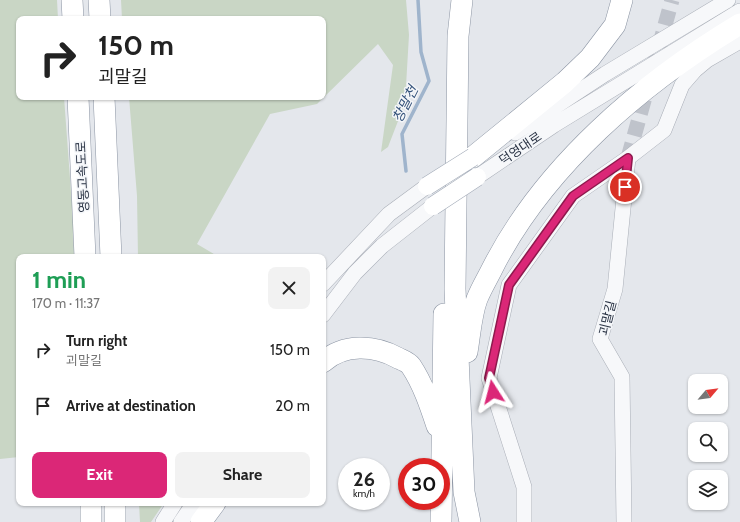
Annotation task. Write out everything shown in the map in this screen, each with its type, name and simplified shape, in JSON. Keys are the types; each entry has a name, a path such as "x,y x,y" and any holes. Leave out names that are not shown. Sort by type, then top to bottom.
{"highway":[{"path":"72,0 73,16"},
{"path":"99,0 100,16"},
{"path":"441,522 448,37 452,0"},
{"path":"462,0 458,44 455,289 464,492 470,522"},
{"path":"473,157 565,82 590,58 615,25 622,0"},
{"path":"460,386 476,299 506,241 538,197 586,142 623,108 683,60 740,24"},
{"name":"영동고속도로","path":"78,100 85,254"},
{"name":"영동고속도로","path":"104,100 112,254"},
{"path":"326,360 346,349 366,347 389,353 410,364 425,393 441,440"},
{"path":"201,522 213,506"}],"main road":[{"name":"덕영대로","path":"427,186 473,157"},
{"name":"덕영대로","path":"433,206 477,177"}],"street":[{"name":"덕영대로","path":"473,157 536,120 605,74 728,0"},
{"name":"덕영대로","path":"477,177 554,125 740,11"},
{"path":"524,522 524,487 489,378 509,285 573,196 628,158 664,130 682,85 695,70 707,60 740,41"},
{"name":"괴말길","path":"624,522 622,377 600,339 615,289 628,158"},
{"name":"덕영대로","path":"326,281 389,214 427,186"},
{"name":"덕영대로","path":"326,311 355,273 377,251 433,206"},
{"path":"163,522 173,506"},
{"path":"181,522 192,506"}],"green space":[{"path":"0,0 57,0 58,16 16,16 16,100 64,100 73,219 74,254 16,254 16,457 0,459"},
{"path":"121,0 406,0 409,35 405,103 388,147 381,152 393,65 378,44 326,95 326,16 122,16"},
{"path":"129,100 321,100 317,104 270,114 197,244 214,254 138,254 137,196"},
{"path":"139,506 162,506 151,522 140,522"}],"waterway":[{"name":"창말천","path":"406,171 402,134 429,81 421,52 418,0"}],"tunnel":[{"path":"628,158 672,0"}],"route":[{"path":"493,392 489,378 509,285 573,196 628,158 625,187"}]}
